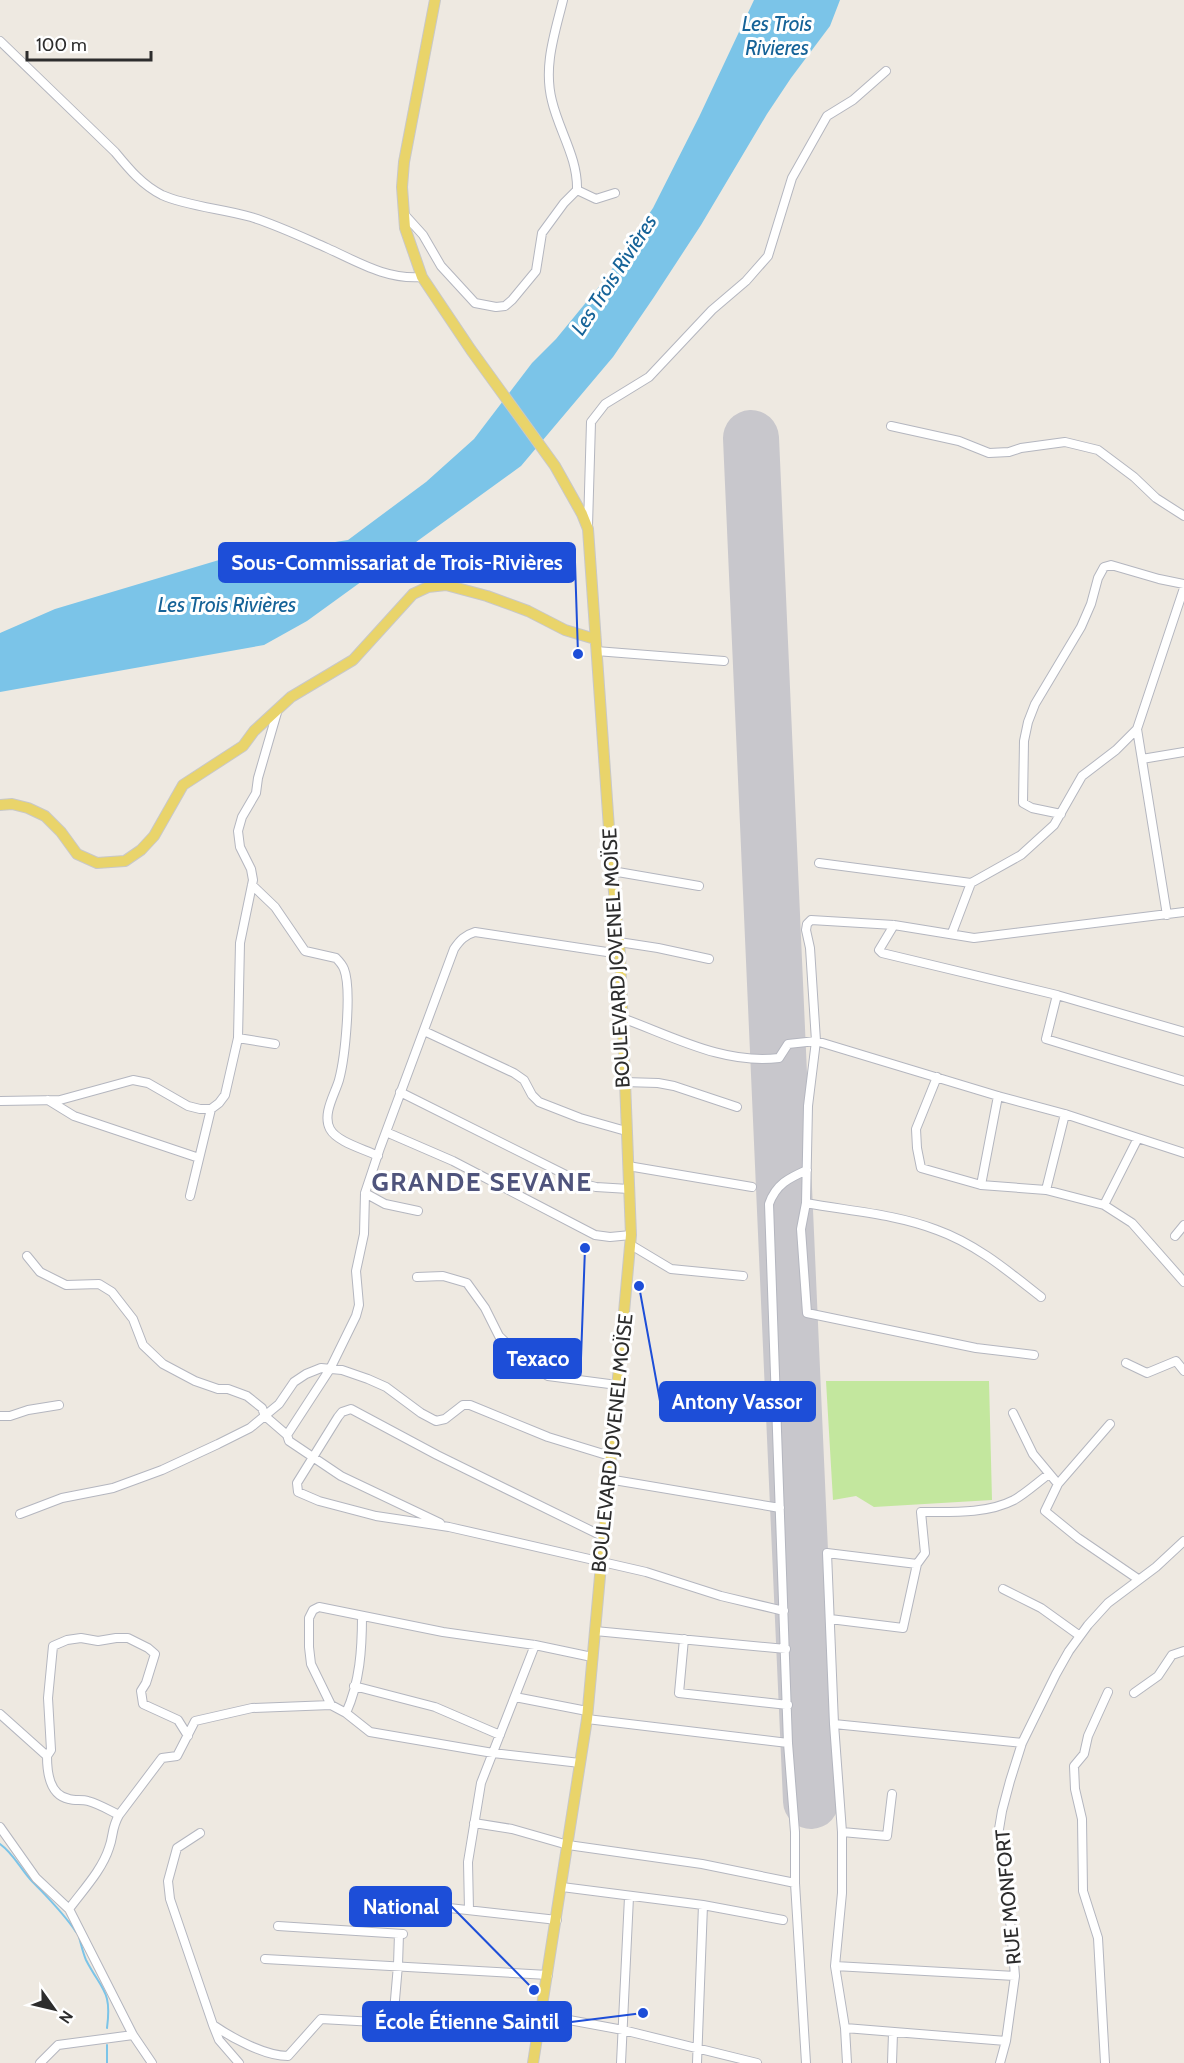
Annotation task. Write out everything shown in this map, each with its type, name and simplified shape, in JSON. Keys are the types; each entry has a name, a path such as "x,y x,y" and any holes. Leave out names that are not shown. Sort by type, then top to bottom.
{"main road":[{"path":"435,0 404,162 402,187 405,228 422,277 471,350 555,466 588,529"},
{"name":"BOULEVARD JOVENEL MOÏSE","path":"533,2063 587,1715 631,1240 619,948 588,529"},
{"path":"0,805 12,804 45,816 78,854 97,863 125,861 141,850 154,836 183,785 243,746 254,731 291,696 353,660 413,594 428,587 446,585 487,596 528,611 565,630 595,639"}],"street":[{"path":"404,214 423,235 441,266 475,303 496,307 506,306 536,271 542,233 564,203 577,190 578,176 552,102 548,81 548,63 563,0"},
{"path":"0,41 115,152 138,178 164,195 251,217 293,232 380,272 400,277 422,277"},
{"path":"588,529 591,422 605,404 649,377 712,310 746,281 768,256 792,178 827,116 853,100 886,71"},
{"path":"577,190 596,200 615,194"},
{"path":"891,426 959,441 989,453 1009,452 1021,448 1065,442 1098,450 1134,477 1156,498 1184,516"},
{"path":"819,863 971,883 1021,855 1054,825 1061,814 1082,776 1116,750 1137,729 1181,603 1184,586 1111,565 1104,567 1098,578 1091,604 1081,627 1035,704 1024,741 1023,803 1032,808 1061,814"},
{"path":"596,651 724,661"},
{"path":"0,1101 60,1100 133,1080 156,1087 188,1106 200,1109 211,1109 225,1095 238,1038 240,943 252,885 251,868 240,847 238,831 242,817 256,793 258,778 279,709"},
{"path":"1137,729 1167,915"},
{"path":"1142,759 1184,752"},
{"path":"612,871 699,886"},
{"path":"952,933 971,883"},
{"path":"252,885 275,908 302,948 336,958 345,970 348,1004 342,1064 327,1117 329,1127 336,1136 378,1156"},
{"path":"1034,1355 976,1347 807,1313 801,1229 806,1203 808,1106 816,1041 807,924 811,920 894,925 974,938 1184,912"},
{"path":"894,925 879,950 882,953 1057,995 1184,1032"},
{"path":"287,1435 330,1369 359,1305 356,1270 364,1234 365,1193 454,949 467,934 475,932 619,948 658,948 710,959"},
{"path":"1057,995 1046,1040 1184,1081"},
{"path":"622,1018 739,1058 766,1060 779,1058 788,1044 816,1041 1065,1114 1184,1154"},
{"path":"424,1031 514,1073 524,1080 532,1095 539,1102 580,1118 626,1131"},
{"path":"238,1038 275,1044"},
{"path":"937,1077 916,1129 916,1148 921,1168 981,1185 1046,1190 1104,1205 1132,1223 1184,1282"},
{"path":"624,1082 674,1086 737,1107"},
{"path":"400,1092 584,1184 629,1189"},
{"path":"981,1185 998,1096"},
{"path":"48,1100 74,1116 199,1158"},
{"path":"190,1196 211,1109"},
{"path":"1046,1190 1065,1114"},
{"path":"386,1132 453,1161 595,1235 631,1240 671,1269 743,1276"},
{"path":"1104,1205 1138,1138"},
{"path":"628,1166 752,1187"},
{"path":"806,2063 795,1883 795,1832 789,1743 769,1204 772,1194 784,1180 807,1170"},
{"path":"365,1193 385,1204 418,1211"},
{"path":"806,1203 895,1218 937,1230 993,1258 1041,1297"},
{"path":"1175,1236 1184,1225"},
{"path":"27,1256 40,1272 66,1286 99,1284 112,1292 133,1319 143,1345 163,1364 203,1384 247,1396 262,1408 265,1416 287,1435 289,1441 312,1458 368,1491 449,1527"},
{"path":"417,1277 443,1276 467,1283 485,1308 499,1336 528,1364 548,1376 617,1385"},
{"path":"1126,1363 1147,1373 1176,1361 1184,1371"},
{"path":"20,1514 62,1498 113,1488 162,1470 250,1428 279,1404 294,1382 321,1368 351,1373 386,1388 436,1421 445,1419 463,1405 470,1405 548,1437 610,1456"},
{"path":"0,1416 10,1416 28,1410 59,1405"},
{"path":"602,1536 437,1455 351,1409 342,1412 338,1417 297,1483 298,1492 304,1495 375,1516 449,1527 646,1572 721,1596 784,1611"},
{"path":"1013,1413 1033,1454 1058,1484"},
{"path":"1110,1424 1058,1484 1045,1511 1078,1538 1138,1579"},
{"path":"830,1619 903,1628 917,1564 925,1553 921,1512 977,1511 1000,1506 1015,1500 1049,1474"},
{"path":"608,1479 780,1508"},
{"name":"RUE MONFORT","path":"1000,2063 1006,2041 1015,1976 1005,1874 998,1835 1002,1811 1022,1743 1056,1674 1080,1636 1108,1604 1156,1567 1184,1541"},
{"path":"847,2063 845,2028 834,1966 842,1893 842,1832 834,1724 827,1553 917,1564"},
{"path":"1003,1589 1041,1608 1080,1636"},
{"path":"331,1705 309,1656 310,1614 319,1607 443,1632 535,1645 592,1657"},
{"path":"346,1713 362,1650 362,1616"},
{"path":"595,1631 786,1649"},
{"path":"118,1815 98,1804 85,1800 70,1800 60,1794 47,1778 47,1756 51,1750 52,1739 48,1698 53,1646 81,1638 98,1641 128,1638 148,1648 155,1654 147,1683 141,1691 143,1704 178,1720 188,1736"},
{"path":"684,1639 678,1693 788,1705"},
{"path":"469,1911 468,1862 481,1783 535,1645"},
{"path":"1134,1693 1158,1676 1172,1655 1184,1651"},
{"path":"354,1686 435,1707 500,1735"},
{"path":"1105,2063 1098,1938 1083,1891 1082,1819 1075,1789 1074,1766 1083,1754 1088,1736 1108,1692"},
{"path":"515,1698 587,1715 789,1743"},
{"path":"69,1909 96,1872 109,1848 112,1827 118,1815 162,1758 177,1756 195,1721 252,1708 331,1705 346,1713 370,1732 493,1753 580,1763"},
{"path":"0,1714 47,1756"},
{"path":"834,1724 1022,1743"},
{"path":"842,1832 887,1836 892,1794"},
{"path":"474,1823 512,1829 568,1845 702,1864 795,1883"},
{"path":"0,1827 36,1878 69,1909 133,2035 152,2063"},
{"path":"200,1833 177,1848 168,1881 170,1899 219,2040 239,2063"},
{"path":"562,1887 703,1905 783,1920"},
{"path":"621,2063 628,1897"},
{"path":"404,1903 557,1920"},
{"path":"697,2063 703,1905"},
{"path":"278,1926 401,1934 393,2023"},
{"path":"265,1959 548,1975"},
{"path":"834,1966 1015,1976"},
{"path":"542,2015 623,2030 757,2063"},
{"path":"213,2025 227,2034 276,2056 288,2056 321,2019 538,2027"},
{"path":"845,2028 1006,2041"},
{"path":"892,2063 893,2033"},
{"path":"40,2063 58,2045 133,2035"}],"green space":[{"path":"826,1381 989,1381 992,1500 874,1507 856,1496 833,1500"}],"water":[{"path":"754,0 840,0 830,26 767,114 701,225 613,357 521,466 307,621 264,645 0,692 0,633 55,609 219,560 348,540 426,482 474,439 532,363 556,339 606,278 653,208"}],"waterway":[{"path":"0,1844 76,1932"},
{"path":"79,1937 86,1960 107,1998 107,2028"},
{"path":"107,2045 107,2063"}],"runway":[{"path":"751,438 811,1801"}],"place":[{"name":"Sous-Commissariat de Trois-Rivières","path":"578,654"},
{"name":"Texaco","path":"585,1248"},
{"name":"Antony Vassor","path":"639,1286"},
{"name":"National","path":"534,1990"},
{"name":"École Étienne Saintil","path":"643,2013"}],"district":[{"name":"GRANDE SEVANE","path":"482,1182"}],"water label":[{"name":"Les Trois Rivieres","path":"777,36"},
{"name":"Les Trois Rivières","path":"614,275"},
{"name":"Les Trois Rivières","path":"227,605"}]}
